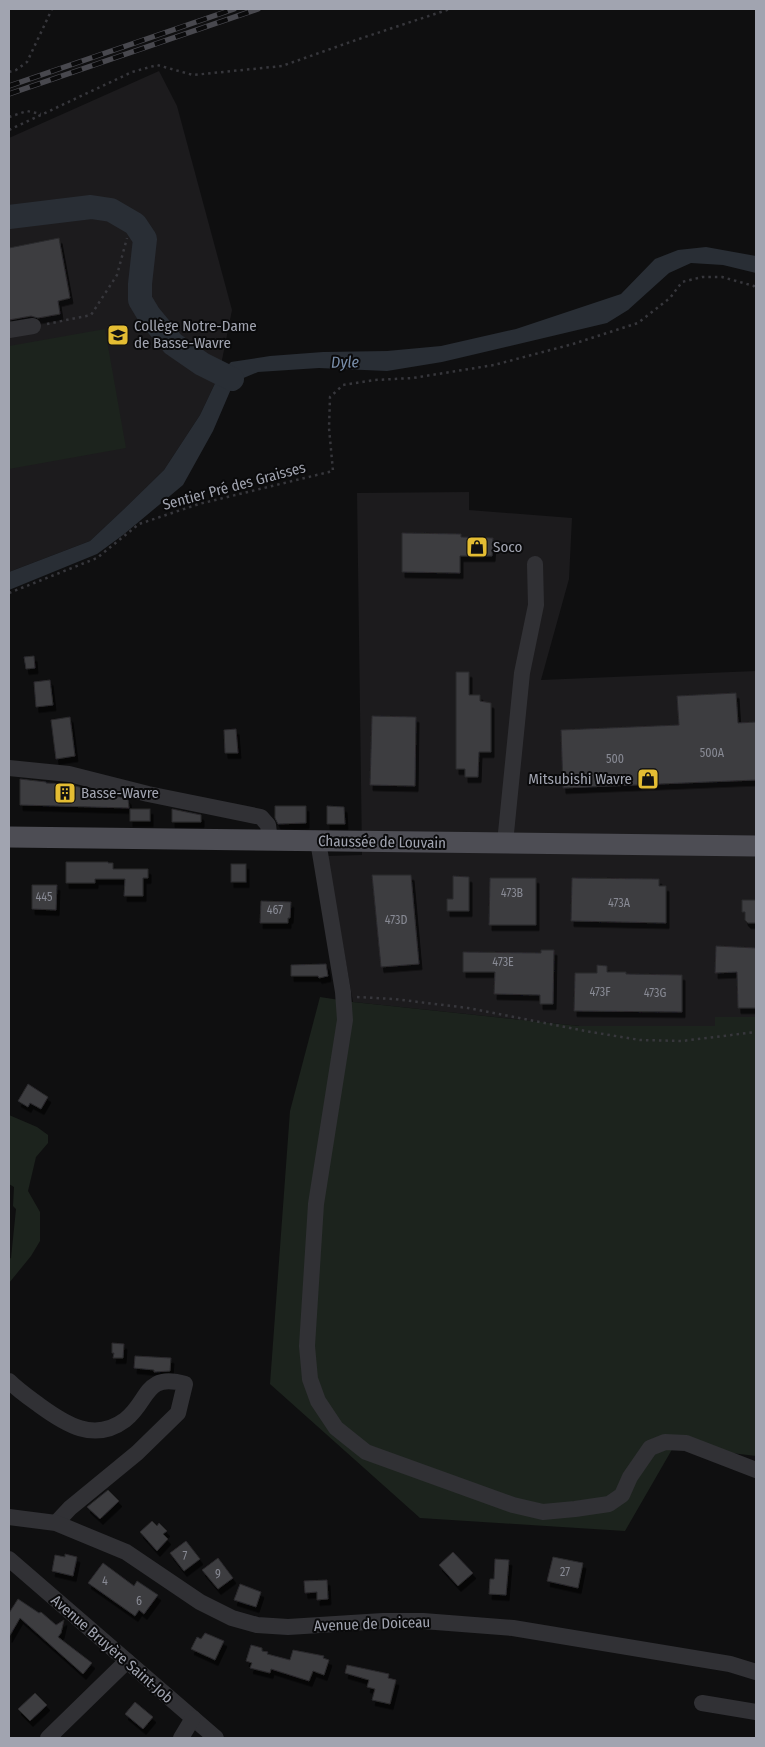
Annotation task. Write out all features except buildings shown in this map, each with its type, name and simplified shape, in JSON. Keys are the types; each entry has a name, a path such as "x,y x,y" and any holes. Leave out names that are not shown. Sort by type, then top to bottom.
{"main road":[{"name":"Chaussée de Louvain","path":"9,837 756,846"}],"street":[{"path":"9,330 33,326"},
{"path":"505,843 522,673 536,605 535,564"},
{"path":"9,768 69,774 148,794 261,817 268,825 270,840"},
{"path":"318,841 343,998 344,1020 316,1204 307,1346 310,1379 318,1401 336,1428 366,1452 513,1505 543,1512 609,1504 622,1495 630,1477 650,1448 665,1442 686,1443 756,1470"},
{"path":"9,1381 18,1390 61,1421 77,1428 95,1431 110,1428 125,1420 136,1409 148,1390 157,1384 165,1381 184,1384 178,1413 137,1453 70,1508 56,1524"},
{"name":"Avenue de Doiceau","path":"9,1517 56,1524 126,1552 200,1602 232,1618 257,1625 288,1627 384,1621 423,1621 513,1628 730,1664 756,1672"},
{"name":"Avenue Bruyère Saint-Job","path":"9,1559 216,1738"},
{"path":"48,1738 127,1661"},
{"path":"702,1703 756,1712"},
{"path":"181,1738 193,1718"}],"path":[{"path":"9,72 16,70 26,62 52,9"},
{"path":"9,130 132,72 157,65 193,75 282,66 450,9"},
{"path":"9,116 27,111 42,114"},
{"path":"33,326 91,315 117,275 127,238"},
{"name":"Sentier Pré des Graisses","path":"9,592 97,558 110,550 139,524 199,504 333,471 329,428 330,398 343,385 375,380 413,378 494,365 573,344 638,323 670,298 682,282 702,277 722,277 754,286 756,289"},
{"path":"343,998 394,999 468,1008 640,1040 682,1041 756,1032"}],"shaded area":[{"name":"Collège Notre-Dame de Basse-Wavre","path":"159,71 177,106 232,310 219,375 200,415 164,470 90,541 9,572 9,138"},
{"path":"105,329 126,448 9,469 9,346"},
{"path":"469,492 469,510 572,518 569,579 541,680 756,671 756,1017 715,1017 715,1026 579,1026 353,1002 327,856 362,855 357,493"},
{"path":"320,997 579,1026 715,1026 715,1017 756,1017 756,1456 674,1446 625,1531 420,1518 270,1384 290,1111"},
{"path":"9,1115 37,1127 48,1135 48,1143 36,1157 28,1191 40,1212 40,1241 31,1256 9,1283 9,1259 11,1258 16,1209 13,1206 14,1187 9,1184"}],"water":[{"name":"Dyle","path":"706,247 756,256 756,273 723,265 691,263 669,273 628,310 607,323 442,362 387,371 319,368 258,372 234,382 213,431 183,485 97,554 9,590 9,572 90,541 164,470 200,415 219,375 231,362 270,356 323,352 387,351 441,346 516,329 621,294 655,259 678,250"}],"waterway":[{"path":"9,217 91,207 111,210 135,224 145,239 140,300 149,315 173,344 202,364 232,379"}],"railway":[{"path":"9,86 234,9"},
{"path":"9,94 258,9"}],"place":[{"name":"Collège Notre-Dame de Basse-Wavre","path":"118,335"},
{"name":"Soco","path":"477,547"},
{"name":"Mitsubishi Wavre","path":"648,779"},
{"name":"Basse-Wavre","path":"65,793"}]}
